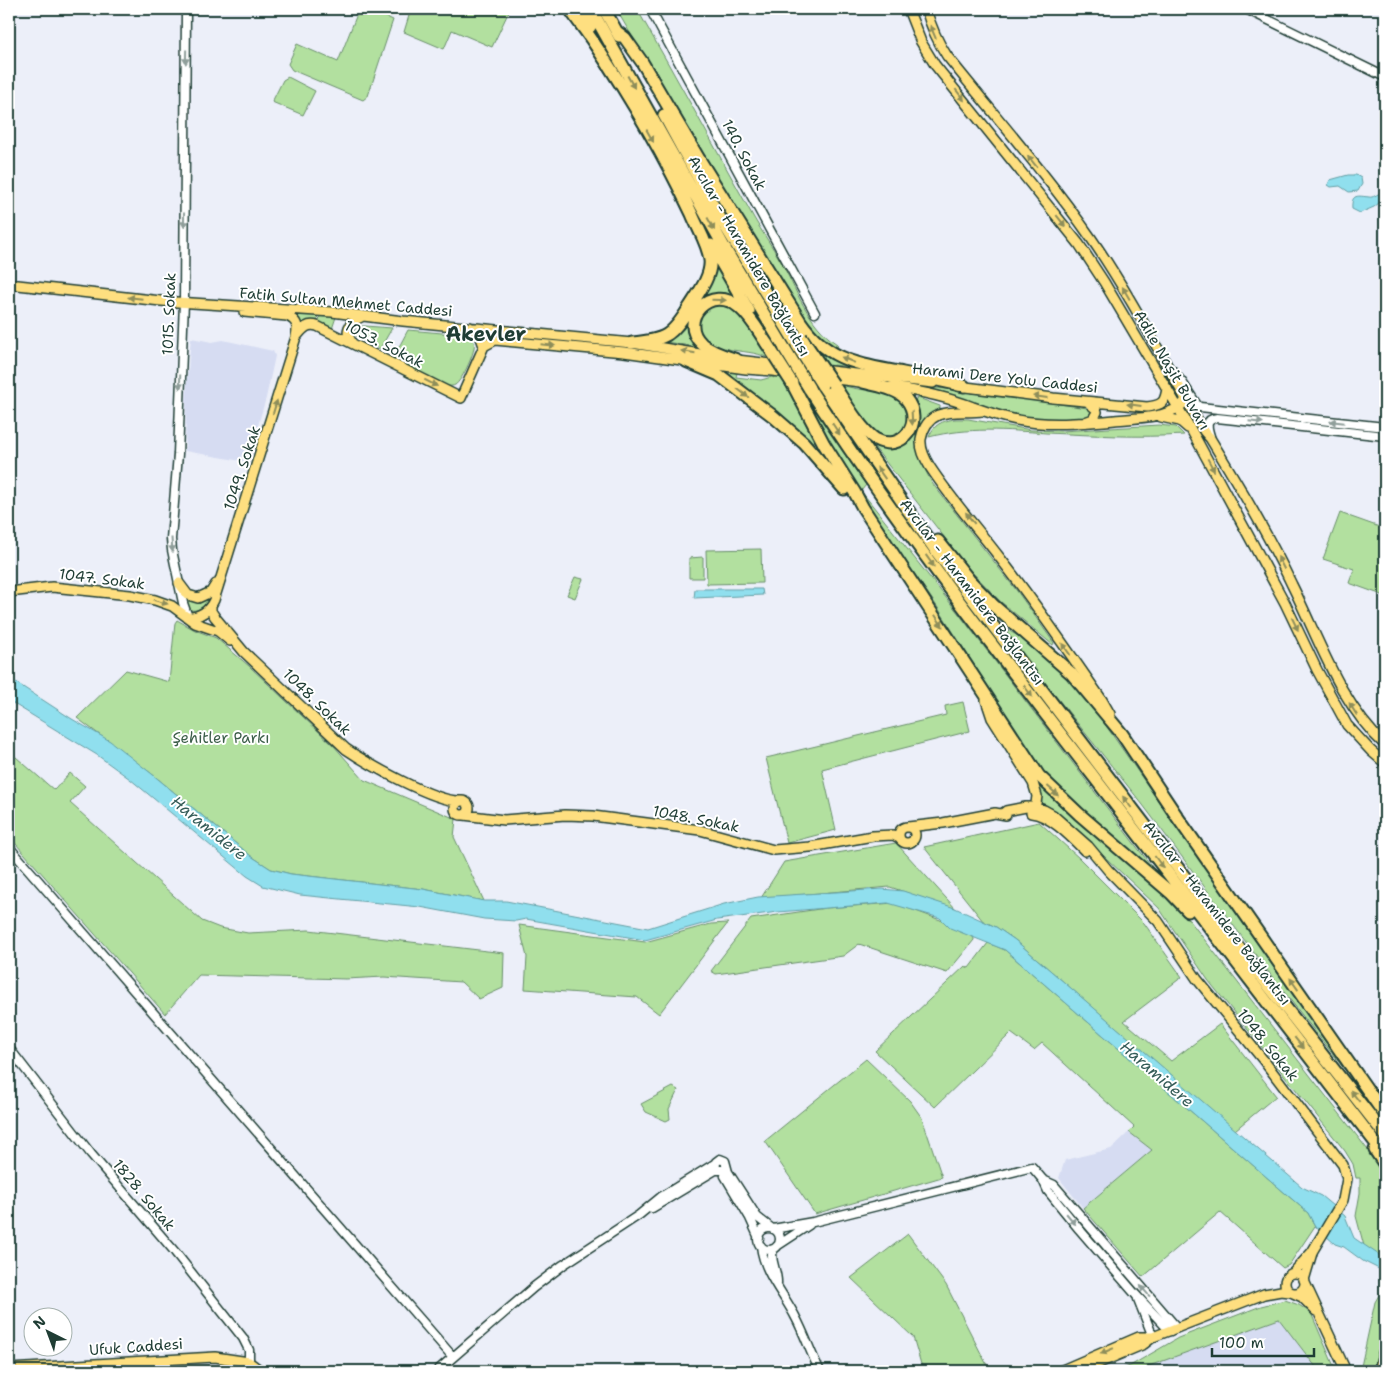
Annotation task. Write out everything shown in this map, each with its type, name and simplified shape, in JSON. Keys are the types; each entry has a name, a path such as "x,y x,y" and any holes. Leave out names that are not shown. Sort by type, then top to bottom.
{"highway":[{"path":"570,9 617,78 767,344"},
{"path":"579,9 614,69 617,78"},
{"name":"Avcılar - Haramidere Bağlantısı","path":"591,9 737,270 809,388 858,463 937,572 1061,736 1385,1154"},
{"name":"Avcılar - Haramidere Bağlantısı","path":"604,9 719,216 757,280 830,383 910,513 936,551 1385,1135"},
{"path":"616,31 625,38 642,62 699,159 812,336 836,355 858,364 964,386"},
{"path":"632,343 659,339 674,329 694,299 708,273 710,260 708,249 685,200"},
{"path":"737,360 709,349 697,339 694,333 693,325 699,308 713,299 720,299 734,304 745,313 767,344 792,383 820,438 860,500 863,508 932,611 1031,766 1046,785 1177,899 1240,976 1258,991"},
{"path":"686,361 719,375 788,428 814,453 851,498 863,508"},
{"path":"830,383 859,422 873,437 885,442 893,442 907,435 914,419 912,410 906,400 898,393 889,389 863,382"},
{"path":"910,513 920,520 969,580 994,606 1071,673 1122,734 1178,818 1385,1115"},
{"path":"1322,1023 1385,1103"},
{"path":"1366,1130 1375,1150 1385,1165"},
{"path":"1380,1371 1385,1352"}],"main road":[{"name":"Adile Naşit Bulvarı","path":"908,9 921,42 935,65 1079,244 1104,282 1179,407 1285,603 1317,670 1347,725 1385,763"},
{"name":"Adile Naşit Bulvarı","path":"926,9 937,41 947,56 1057,192 1091,238 1118,281 1204,431 1255,513 1298,596 1330,664 1358,715 1385,745"},
{"name":"Fatih Sultan Mehmet Caddesi","path":"9,284 216,305 284,308 632,343 737,360 829,370"},
{"path":"216,305 244,312 288,316 296,322 298,329 296,337"},
{"path":"353,344 348,338 348,329 354,320 362,316"},
{"name":"1053. Sokak","path":"296,337 306,326 314,325 461,398 484,346"},
{"path":"469,326 480,335 484,346 492,340 624,352 830,383"},
{"name":"1049. Sokak","path":"211,607 296,337"},
{"name":"Harami Dere Yolu Caddesi","path":"829,370 1088,402 1153,406 1163,402 1166,398 1167,388"},
{"name":"Harami Dere Yolu Caddesi","path":"830,383 863,382 922,392 983,411 1018,420 1035,422 1085,422 1151,417"},
{"path":"1151,417 1170,413 1185,402 1185,396"},
{"path":"1085,422 1093,419 1097,412 1096,408 1088,402"},
{"path":"983,411 970,413 944,412 932,419 925,429 921,440 924,457 1070,654 1102,700 1122,734"},
{"path":"1151,417 1166,417 1180,421 1187,427 1199,444"},
{"path":"179,583 188,595 198,598 205,596 211,592 224,570"},
{"name":"1047. Sokak","path":"9,592 52,587 130,595 155,600 172,606 199,625 218,631 244,652"},
{"path":"1285,603 1298,596"},
{"path":"188,617 205,613 211,607"},
{"name":"1048. Sokak","path":"211,607 215,617 244,652 346,749 362,760 426,792"},
{"path":"1317,670 1330,664"},
{"path":"874,836 906,827 943,823 995,813 1002,814 1013,809 1035,810 1037,796 1032,783 992,718 985,695"},
{"path":"426,792 448,800 467,802 469,806 485,813 512,818"},
{"path":"426,792 460,814 492,819 512,818"},
{"path":"460,801 455,805 460,814"},
{"path":"460,814 468,813 469,806"},
{"name":"1048. Sokak","path":"1035,810 1049,812 1076,833 1108,870 1158,921 1197,979 1264,1061 1343,1165 1347,1179 1343,1200 1312,1252 1289,1276 1264,1294"},
{"name":"1048. Sokak","path":"512,818 565,815 593,816 700,830 774,850 810,847 874,836"},
{"path":"874,836 893,835 900,838 902,842 909,844 926,828 943,823"},
{"path":"900,838 900,831 906,827 913,829 916,836"},
{"name":"1048. Sokak","path":"1305,1281 1312,1252"},
{"path":"1318,1313 1302,1297 1286,1287 1289,1276 1298,1274 1305,1281 1346,1371"},
{"path":"1080,1371 1144,1344 1153,1337 1264,1294 1281,1291 1292,1292 1302,1289 1305,1281"},
{"path":"1060,1371 1139,1337 1153,1337"},
{"name":"Ufuk Caddesi","path":"9,1369 215,1356 250,1362 261,1371"}],"street":[{"name":"1015. Sokak","path":"186,9 184,302 178,454 171,539 183,603 188,617"},
{"name":"140. Sokak","path":"650,9 815,313"},
{"path":"1246,9 1385,77"},
{"path":"1166,363 1200,407 1385,427"},
{"path":"1210,438 1206,426 1210,420 1217,418 1385,436"},
{"path":"9,847 453,1357"},
{"name":"1828. Sokak","path":"9,1048 91,1154 175,1252 243,1338 249,1350 250,1362"},
{"path":"436,1371 562,1265 639,1215 661,1197 720,1167"},
{"path":"720,1167 757,1218 777,1232 780,1238 772,1258 778,1277 777,1284"},
{"path":"720,1167 750,1218 772,1279 777,1284 796,1319 820,1371"},
{"path":"760,1242 764,1230 813,1222 1032,1167 1043,1180 1048,1191 1136,1295 1173,1329"},
{"path":"1043,1180 1054,1185 1173,1329"},
{"path":"760,1242 766,1250 775,1248 813,1222"},
{"path":"1136,1295 1153,1337"}],"shaded area":[{"path":"191,338 212,342 223,340 273,351 275,356 266,398 247,462 185,451 187,381"},
{"path":"1129,1132 1152,1150 1083,1208 1059,1178 1065,1160 1111,1149"},
{"path":"1279,1319 1319,1371 1135,1371 1170,1358"}],"green space":[{"path":"359,9 369,9 393,20 368,96 363,100 292,70 288,64 297,44 338,62"},
{"path":"411,9 454,9 459,11 460,9 510,9 492,47 452,30 444,49 404,32"},
{"path":"616,9 637,9 754,218 780,260 810,317 837,344 839,353 816,336 688,132"},
{"path":"288,77 315,91 303,115 272,102 283,80"},
{"path":"713,255 740,302 723,295 708,297 697,304 697,347 666,342 673,334"},
{"path":"711,304 729,305 745,319 768,356 719,347 703,338 699,331 698,319"},
{"path":"293,314 318,315 317,321 301,324 299,318"},
{"path":"320,315 336,317 332,329 319,322"},
{"path":"359,327 392,328 380,349 353,334"},
{"path":"408,330 465,335 473,340 474,346 471,358 461,378 455,385 443,385 393,358"},
{"path":"810,339 853,367 833,365 837,381"},
{"path":"768,357 792,393 819,453 727,374 732,372 737,373 736,377 761,380 774,378"},
{"path":"838,383 879,392 898,400 904,406 907,416 904,429 893,438 881,437 866,425"},
{"path":"927,387 1087,408 1092,413 1088,418 1061,419 1016,415 971,403"},
{"path":"804,390 827,429 866,485 861,491 959,614 1159,876 1056,789 1042,772 938,608 852,483 802,391"},
{"path":"918,398 940,406 940,409 928,415 921,423 918,432 917,442 922,463 932,483 1017,591 1054,643 1053,645 1001,602 969,569 871,443 908,437 911,401"},
{"path":"955,419 968,419 1031,430 1062,431 1159,425 1176,427 1184,435 1115,436 987,430 929,437 933,429 939,424"},
{"path":"1340,513 1385,529 1385,596 1349,583 1354,569 1323,559"},
{"path":"761,549 762,583 707,584 706,550"},
{"path":"703,557 703,578 689,578 689,558"},
{"path":"575,577 583,579 575,598 567,595"},
{"path":"184,595 211,595 211,597 207,604 198,610 191,610 187,609"},
{"name":"Şehitler Parkı","path":"177,620 195,630 216,638 249,666 334,746 364,780 456,819 454,837 484,901 423,889 291,874 271,869 251,856 152,774 77,718 126,670 169,682 175,623"},
{"path":"1003,628 1028,643 1052,662 1093,707 1370,1102 1270,974 1143,805"},
{"path":"963,702 970,731 822,769 836,830 787,843 766,758 946,715 945,706"},
{"path":"9,751 54,790 70,773 85,786 70,803 202,921 220,928 248,933 309,930 504,953 503,988 479,999 461,982 384,977 346,979 199,975 165,1014 9,836"},
{"path":"1037,781 1057,801 1176,903 1385,1172 1385,1259 1364,1246 1356,1216 1360,1193 1360,1178 1356,1178 1353,1164 1345,1151 1208,980 1159,908 1056,811 1042,803"},
{"path":"1039,822 1079,858 1144,923 1182,977 1124,1021 1171,1061 1220,1024 1276,1096 1235,1130 1015,940 983,921 924,847"},
{"path":"896,843 956,909 890,887 761,898 784,862"},
{"path":"894,903 973,932 974,940 947,973 859,944 843,956 716,974 711,971 751,919 826,908"},
{"path":"728,923 659,1014 637,997 525,989 527,957 519,925 645,942 711,924"},
{"path":"988,943 1005,950 1308,1213 1315,1226 1289,1265 1283,1268 1220,1212 1143,1277 1083,1208 1152,1150 1129,1132 1134,1127 1042,1043 1034,1050 1011,1033 935,1107 875,1051 965,966 969,968"},
{"path":"866,1059 910,1101 922,1118 942,1177 815,1214 765,1141"},
{"path":"673,1087 678,1090 669,1109 670,1119 666,1121 646,1112 641,1104"},
{"path":"908,1234 946,1285 990,1371 923,1371 913,1337 851,1278"},
{"path":"1385,1285 1385,1336 1374,1371 1360,1371 1375,1302"},
{"path":"1285,1300 1299,1305 1311,1313 1336,1371 1319,1371 1279,1319 1135,1371 1116,1371 1130,1366 1178,1338 1261,1306"}],"water":[{"path":"1348,175 1356,175 1361,178 1362,184 1358,191 1349,192 1340,186 1331,187 1328,185 1330,180"},
{"path":"1381,193 1384,195 1384,199 1374,207 1360,213 1352,209 1354,198 1370,197"},
{"path":"695,589 762,589 763,595 694,598"},
{"name":"Haramidere","path":"9,678 110,741 251,856 271,869 291,874 423,889 484,901 506,901 648,928 724,904 758,897 882,889 903,891 955,908 996,927 1015,940 1302,1187 1321,1196 1345,1216 1354,1238 1385,1259 1385,1272 1363,1261 1344,1247 1335,1244 1315,1226 1308,1213 1005,950 950,928 940,918 888,903 778,912 717,920 645,940 526,919 516,921 484,919 420,907 300,895 263,886 247,876 130,779 97,755 9,701"}],"district":[{"name":"Akevler","path":"486,334"}]}
